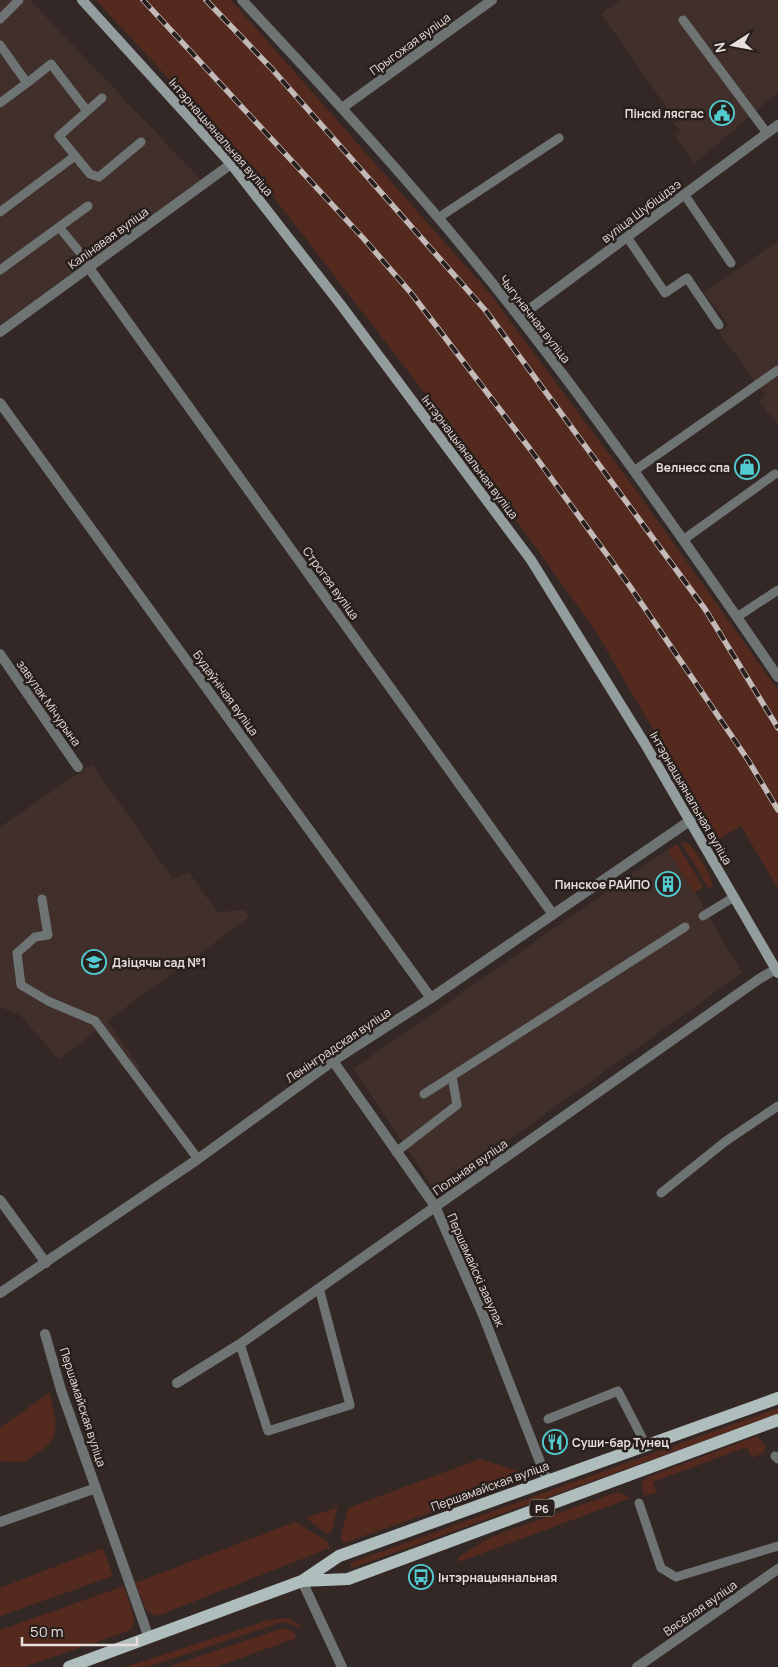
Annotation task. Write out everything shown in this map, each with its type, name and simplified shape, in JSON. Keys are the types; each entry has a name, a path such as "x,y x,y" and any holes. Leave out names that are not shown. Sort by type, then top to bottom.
{"main road":[{"name":"Інтэрнацыянальная вуліца","path":"82,0 231,164 341,305 531,560 584,642 691,820 777,971"},
{"name":"Першамайская вуліца","path":"69,1667 302,1581 339,1556 778,1398"},
{"name":"Першамайская вуліца","path":"302,1581 348,1579 778,1420"}],"street":[{"name":"Чыгуначная вуліца","path":"242,0 342,108 438,218 519,317 634,471 778,677"},
{"name":"Прыгожая вуліца","path":"342,108 492,0"},
{"name":"вуліца Шубіцідзэ","path":"519,317 778,125"},
{"name":"Калінавая вуліца","path":"0,332 231,164"},
{"name":"Строгая вуліца","path":"89,268 552,913"},
{"name":"Будаўнічая вуліца","path":"0,403 431,998"},
{"name":"завулак Мічурына","path":"0,654 78,767"},
{"name":"Ленінградская вуліца","path":"0,1293 198,1159 333,1062 431,998 552,913 691,820"},
{"name":"Польная вуліца","path":"178,1383 240,1344 750,985 777,971"},
{"name":"Першамайскі завулак","path":"333,1062 435,1206 483,1315 547,1480"},
{"path":"0,1200 46,1263"},
{"name":"Першамайская вуліца","path":"45,1334 96,1488 149,1638"},
{"path":"0,1522 96,1488"},
{"name":"Вясёлая вуліца","path":"636,1667 778,1569"},
{"path":"302,1581 342,1667"}],"lane":[{"path":"0,19 19,0"},
{"path":"683,20 767,133"},
{"path":"0,45 27,83"},
{"path":"0,103 51,64 87,111"},
{"path":"102,98 59,136 90,174 99,177 141,142"},
{"path":"438,218 559,138"},
{"path":"0,212 75,156"},
{"path":"684,194 731,263"},
{"path":"0,270 88,206"},
{"path":"59,227 82,254 89,268"},
{"path":"627,237 665,293 687,278 719,325"},
{"path":"634,471 777,372"},
{"path":"683,540 775,474"},
{"path":"737,617 778,590"},
{"path":"703,916 734,897"},
{"path":"42,899 48,934 35,937 17,953 21,985 48,1001 95,1021 198,1159"},
{"path":"424,1094 685,927"},
{"path":"396,1152 457,1105 452,1076"},
{"path":"661,1193 726,1141 778,1106"},
{"path":"240,1344 268,1431 350,1405 319,1288"},
{"path":"548,1419 618,1391 646,1445"},
{"path":"639,1503 661,1568 676,1577 778,1546"}],"shaded area":[{"path":"0,0 30,0 202,181 0,325"},
{"path":"96,0 231,0 491,295 635,489 778,690 778,888 741,826 717,840 597,633 421,388 252,169"},
{"path":"620,0 778,0 778,92 694,164 674,135 680,131 669,118 672,115 601,14"},
{"path":"778,241 778,425 759,401 765,395 719,332 728,325 704,292"},
{"name":"Дзіцячы сад №1","path":"92,764 173,879 189,872 217,912 244,910 250,917 107,1021 141,1068 131,1076 96,1031 59,1060 20,1015 0,1007 0,827"},
{"path":"681,842 689,844 704,864 713,886 709,889"},
{"path":"677,844 703,887 694,892 668,850"},
{"path":"669,848 742,973 436,1192 353,1069"},
{"path":"50,1392 56,1422 54,1436 46,1447 24,1462 0,1461 0,1428"},
{"path":"778,1408 778,1414 352,1568 350,1563"},
{"path":"757,1436 765,1445 764,1452 752,1458 747,1447 653,1482 657,1492 644,1496 642,1483 648,1477"},
{"path":"480,1459 518,1471 527,1469 527,1475 520,1482 343,1543 341,1536 348,1508"},
{"path":"617,1492 631,1498 459,1562 458,1557 491,1537"},
{"path":"338,1507 331,1532 327,1534 306,1518"},
{"path":"295,1522 327,1541 330,1548 157,1616 147,1611 135,1583"},
{"path":"103,1548 113,1576 0,1616 0,1588"},
{"path":"124,1586 135,1620 131,1630 24,1667 0,1667 0,1630"},
{"path":"286,1618 303,1626 298,1627 282,1622 148,1667 125,1667 269,1620"},
{"path":"282,1628 294,1632 296,1638 216,1667 168,1667"}],"railway":[{"path":"143,0 364,239 411,293 530,449 629,585 748,760 778,810"},
{"path":"206,0 272,69 486,311 705,609 778,728"}],"place":[{"name":"Пінскі лясгас","path":"722,113"},
{"name":"Велнесс спа","path":"747,467"},
{"name":"Пинское РАЙПО","path":"668,884"},
{"name":"Дзіцячы сад №1","path":"94,962"},
{"name":"Суши-бар Тунец","path":"555,1442"},
{"name":"Інтэрнацыянальная","path":"421,1577"}]}
